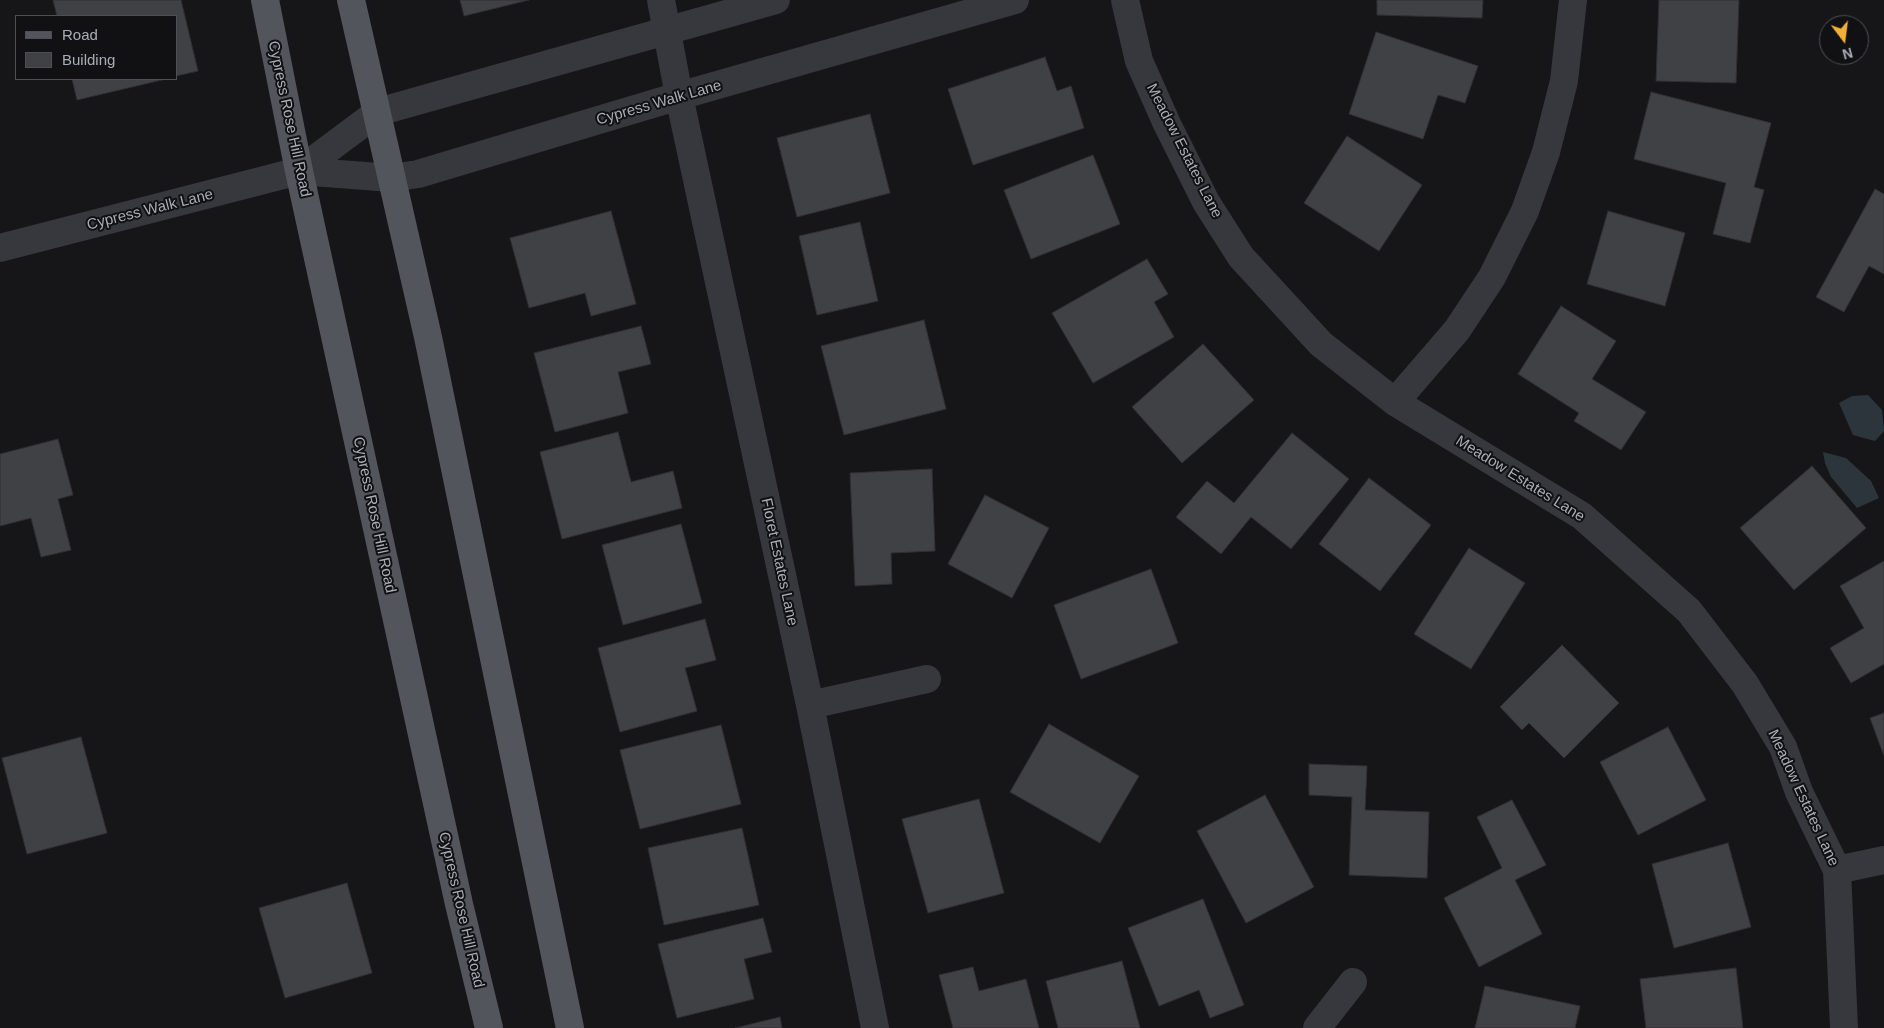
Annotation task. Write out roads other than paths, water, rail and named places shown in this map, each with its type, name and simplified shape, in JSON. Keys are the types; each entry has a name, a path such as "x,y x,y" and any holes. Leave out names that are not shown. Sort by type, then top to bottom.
{"main road":[{"name":"Cypress Rose Hill Road","path":"265,0 299,171 459,904 489,1028"},
{"path":"351,0 428,337 570,1028"}],"street":[{"name":"Floret Estates Lane","path":"661,0 678,96 810,705 875,1028"},
{"name":"Cypress Walk Lane","path":"299,171 378,112 776,0"},
{"name":"Cypress Walk Lane","path":"0,248 299,171 392,178 418,174 678,96 1015,0"},
{"name":"Meadow Estates Lane","path":"1125,0 1139,61 1167,124 1206,202 1241,257 1321,344 1396,402 1582,516 1689,611 1745,684 1783,748 1799,792 1837,870 1844,1028"},
{"path":"1396,402 1457,330 1492,277 1525,211 1546,152 1564,81 1573,0"},
{"path":"810,705 927,679"},
{"path":"1837,870 1884,860"},
{"path":"1317,1028 1353,982"}]}
